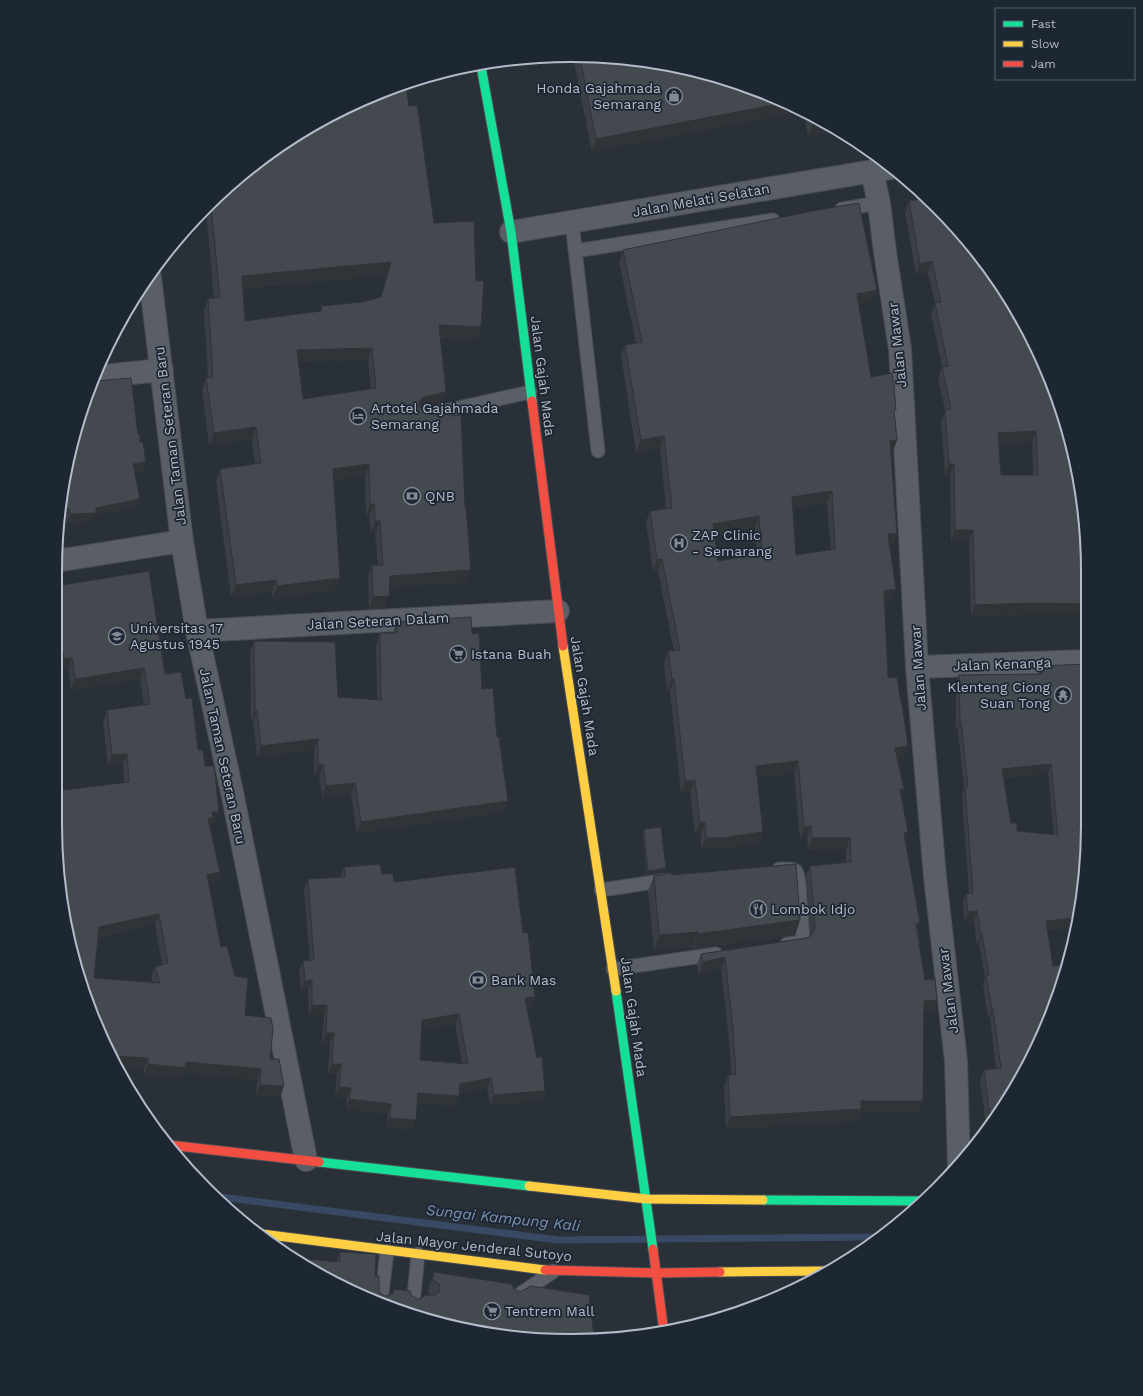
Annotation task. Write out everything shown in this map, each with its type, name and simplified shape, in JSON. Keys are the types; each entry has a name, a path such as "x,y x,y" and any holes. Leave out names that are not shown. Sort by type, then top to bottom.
{"main road":[{"name":"Jalan Gajah Mada","path":"482,70 511,232 558,611 613,969 647,1202 663,1325"},
{"path":"176,1146 306,1160 647,1202 915,1201"},
{"name":"Jalan Mayor Jenderal Sutoyo","path":"270,1235 554,1271 656,1273 816,1271"}],"street":[{"name":"Jalan Melati Selatan","path":"511,232 882,170"},
{"name":"Jalan Mawar","path":"882,170 879,203 900,349 917,667 935,877 956,1061 959,1156"},
{"name":"Jalan Taman Seteran Baru","path":"151,284 182,541 197,631 232,792 306,1160"},
{"path":"101,376 162,370"},
{"path":"62,560 182,541"},
{"name":"Jalan Seteran Dalam","path":"197,631 558,611"},
{"name":"Jalan Kenanga","path":"917,667 1081,661"}],"lane":[{"path":"830,211 879,203"},
{"path":"575,251 784,218"},
{"path":"572,222 598,451"},
{"path":"422,417 530,392"},
{"path":"764,870 791,869 796,871 798,876 803,938 800,942 777,946"},
{"path":"601,890 676,879"},
{"path":"613,969 730,952"},
{"path":"381,1297 387,1251"},
{"path":"418,1254 413,1303 427,1301"},
{"path":"515,1298 554,1271"}],"building":[{"name":"Honda Gajahmada Semarang","path":"581,62 638,66 703,79 735,89 774,105 596,139"},
{"path":"407,89 409,106 417,105 434,223 474,221 476,281 484,280 481,327 439,325 446,392 424,397 419,403 419,407 424,412 428,413 448,408 448,416 461,415 465,507 471,570 390,576 389,596 373,597 372,565 383,565 380,521 375,521 374,504 370,504 369,464 333,469 340,578 277,586 276,580 236,585 220,469 261,463 256,427 214,433 206,378 213,377 208,298 220,298 212,211 261,167 317,130 377,101","holes":["391,262 381,297 362,302 322,306 321,311 245,321 242,276","372,348 376,388 303,399 297,350"]},
{"path":"919,199 955,236 976,261 995,288 1013,317 1042,377 1064,440 1077,505 1080,538 1081,604 1035,603 975,605 973,530 955,530 954,464 949,464 945,410 951,409 942,367 948,366 935,303 941,302 932,261 920,264 909,201","holes":["1036,431 1038,475 1001,475 998,433"]},
{"path":"859,203 877,290 857,294 871,377 892,373 894,385 896,410 894,410 897,440 890,441 897,534 888,534 896,589 884,591 888,678 897,677 902,703 908,746 895,748 904,789 900,789 908,832 904,833 920,923 916,924 925,980 935,979 937,1000 924,1001 923,1101 861,1101 861,1109 730,1117 728,1075 736,1074 725,957 703,962 701,954 810,937 815,926 810,866 851,862 850,838 812,838 811,826 804,827 798,761 756,766 763,832 722,838 706,838 705,822 700,823 695,780 685,781 674,679 672,679 668,651 680,650 662,559 657,560 650,511 672,508 664,436 641,440 625,345 642,342 623,250 817,210","holes":["832,491 835,549 796,555 792,497","759,516 762,554 718,561 713,524"]},
{"path":"131,378 138,434 140,434 140,442 143,442 146,462 133,464 140,499 96,508 96,513 70,514 69,509 66,509 66,505 79,440 100,381"},
{"path":"149,571 165,674 181,672 186,699 192,698 198,750 203,750 205,766 214,766 219,812 212,812 213,818 208,819 220,872 207,875 221,947 227,946 235,976 248,978 245,1015 271,1018 273,1029 270,1059 279,1059 284,1086 260,1085 261,1069 186,1062 185,1068 148,1064 148,1058 118,1056 115,1050 89,988 79,956 72,924 66,891 63,858 62,790 129,782 127,754 112,755 107,710 150,704 144,668 75,679 72,658 64,659 62,646 62,585","holes":["159,914 168,963 155,967 160,983 94,978 99,927"]},
{"path":"471,617 472,634 479,633 482,689 493,688 497,737 499,737 508,801 361,822 355,783 326,786 323,765 318,765 318,739 261,746 257,710 255,710 254,641 335,642 338,697 381,700 380,633 397,633 397,622"},
{"path":"1081,664 1081,824 1077,891 1072,918 1046,921 1053,966 1061,965 1042,1019 1028,1050 1013,1079 990,1115 984,1070 1001,1068 993,1009 986,975 989,975 982,935 977,911 968,912 966,894 973,893 965,787 968,787 960,722 959,675 1042,674 1041,666","holes":["1051,764 1058,835 1017,831 1017,823 1011,823 1002,769"]},
{"path":"661,827 666,868 648,871 644,829"},
{"path":"380,864 382,874 393,873 394,882 515,867 523,933 528,932 535,997 525,998 537,1058 542,1056 545,1091 494,1095 491,1078 460,1084 459,1096 418,1093 416,1120 390,1118 391,1104 349,1099 351,1088 339,1087 341,1064 332,1064 334,1033 326,1033 327,1005 312,1005 312,980 305,981 303,961 314,960 308,879 345,877 344,867","holes":["459,1014 468,1064 420,1060 422,1020"]},
{"path":"796,864 800,920 698,934 698,932 659,935 654,876 671,873 672,875"},
{"path":"340,1252 376,1254 375,1276 379,1276 379,1291 385,1296 393,1293 394,1289 410,1291 411,1295 417,1299 422,1298 425,1295 435,1295 439,1292 440,1288 439,1284 433,1280 434,1272 512,1284 514,1289 520,1292 531,1286 589,1295 594,1333 538,1333 505,1330 440,1317 377,1295 346,1281 306,1259 340,1262"}],"waterway":[{"name":"Sungai Kampung Kali","path":"225,1198 558,1240 870,1237"}],"traffic: fast":[{"path":"482,70 511,232 532,401"},
{"path":"616,991 653,1249"},
{"path":"319,1162 529,1186"},
{"path":"763,1200 915,1201"}],"traffic: slow":[{"path":"563,646 616,991"},
{"path":"529,1186 647,1199 763,1200"},
{"path":"269,1235 545,1270"},
{"path":"720,1272 816,1271"}],"traffic: jam":[{"path":"532,401 563,646"},
{"path":"176,1146 319,1162"},
{"path":"653,1249 663,1325"},
{"path":"545,1270 656,1273 720,1272"}],"place":[{"name":"Honda Gajahmada Semarang","path":"674,96"},
{"name":"Artotel Gajahmada Semarang","path":"358,416"},
{"name":"QNB","path":"412,496"},
{"name":"ZAP Clinic - Semarang","path":"679,543"},
{"name":"Universitas 17 Agustus 1945","path":"117,636"},
{"name":"Istana Buah","path":"458,654"},
{"name":"Klenteng Ciong Suan Tong","path":"1063,695"},
{"name":"Lombok Idjo","path":"758,909"},
{"name":"Bank Mas","path":"478,980"},
{"name":"Tentrem Mall","path":"492,1311"}]}
